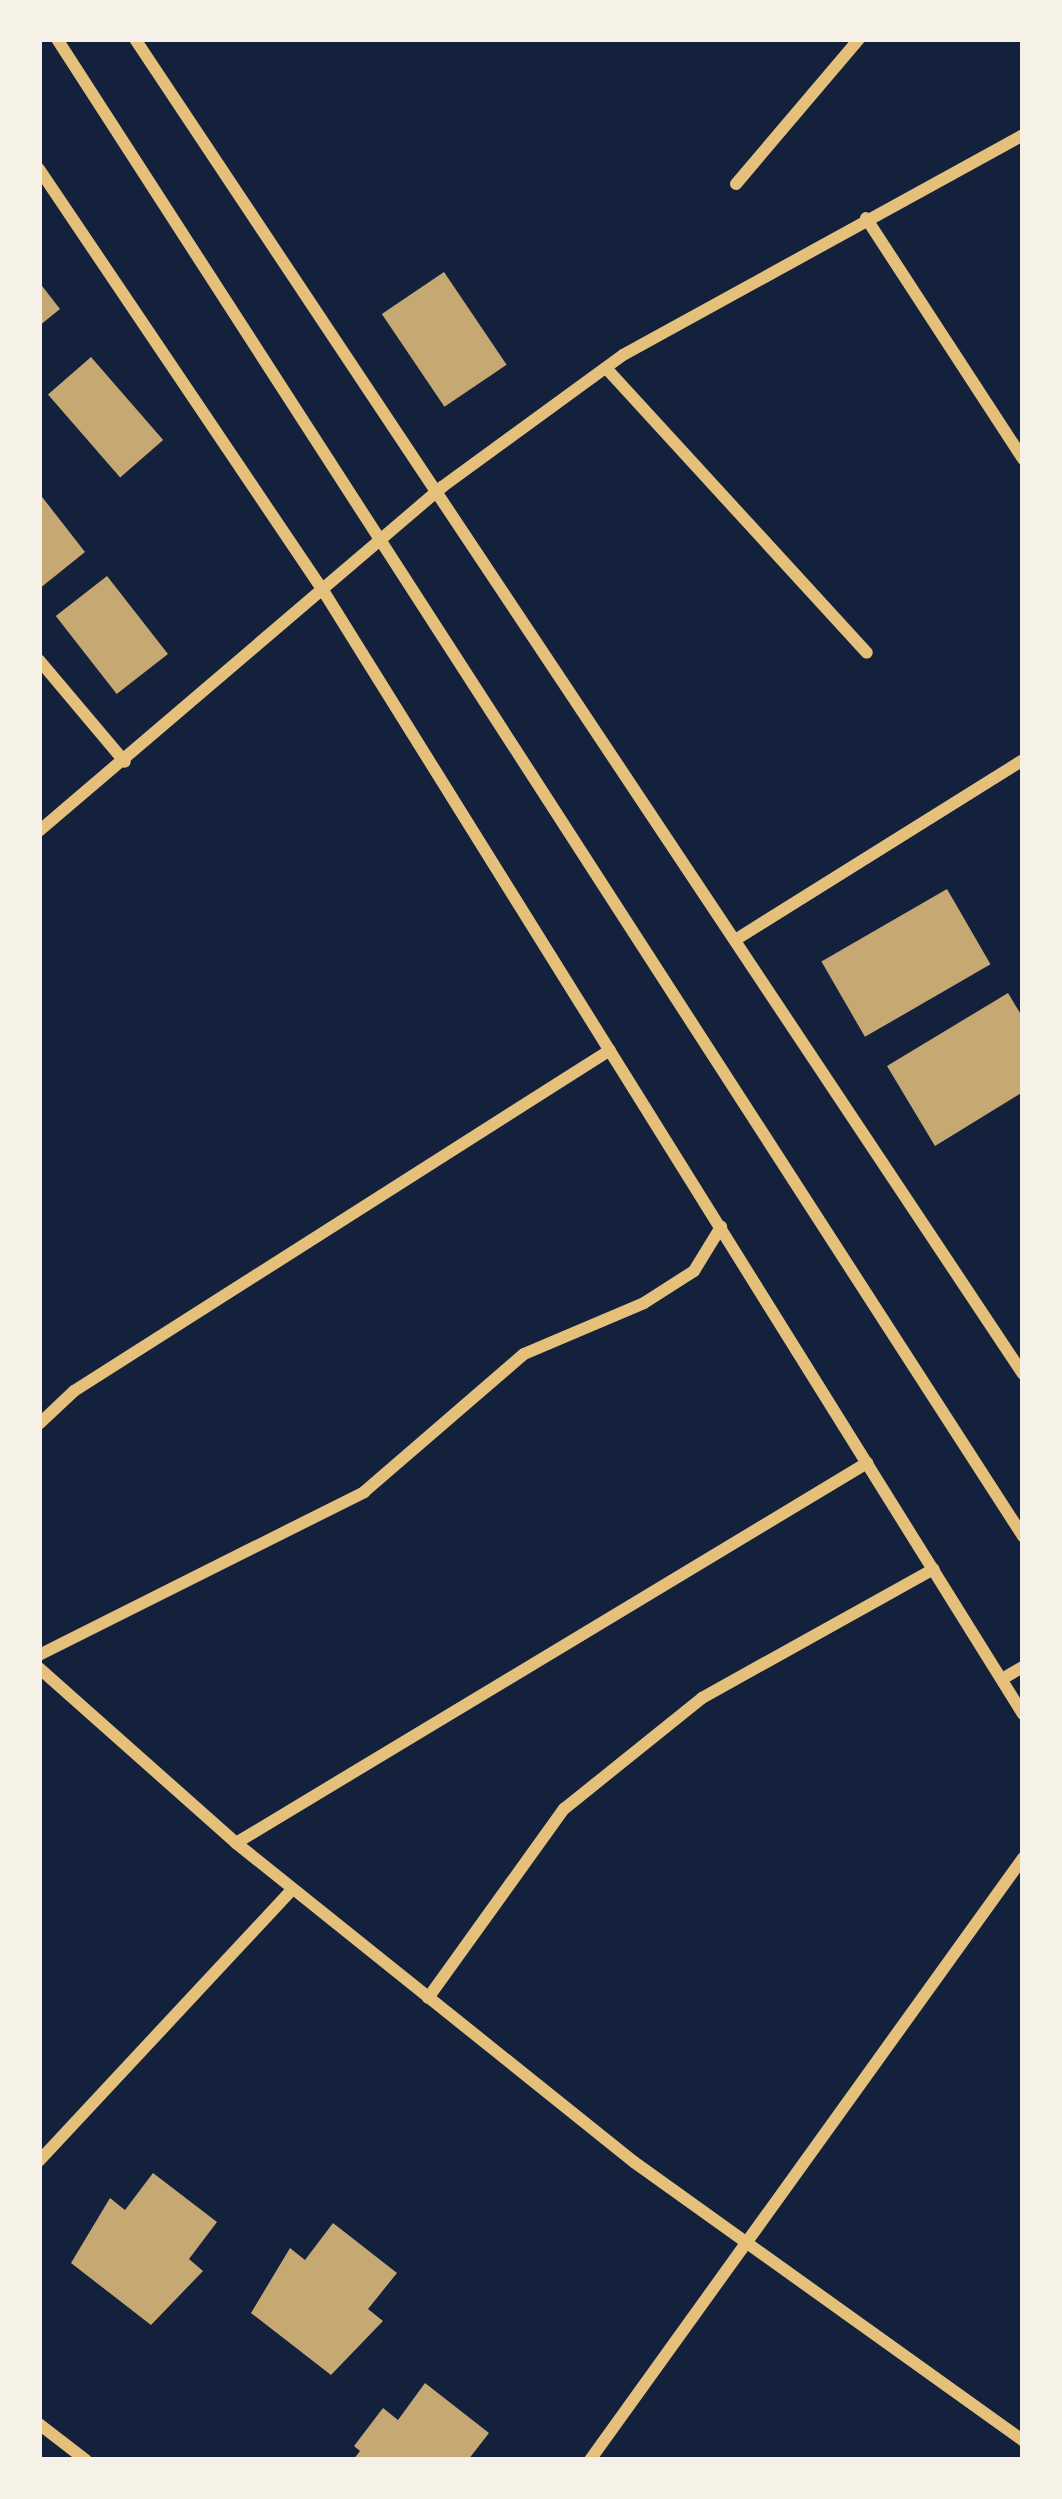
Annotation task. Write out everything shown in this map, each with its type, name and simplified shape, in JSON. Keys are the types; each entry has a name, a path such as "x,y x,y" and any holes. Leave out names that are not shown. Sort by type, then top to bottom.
{"street":[{"path":"57,39 1023,1536"},
{"path":"135,39 1023,1374"},
{"path":"736,184 859,39"},
{"path":"39,831 436,492 606,368 1023,134"},
{"path":"39,169 324,592 1023,1714"},
{"path":"866,218 1023,458"},
{"path":"606,368 867,653"},
{"path":"39,660 125,762"},
{"path":"735,940 1023,760"},
{"path":"39,1424 74,1391 610,1050"},
{"path":"39,1655 364,1492 524,1354 644,1303 694,1270 721,1227"},
{"path":"236,1843 867,1463"},
{"path":"428,1998 564,1809 702,1698 934,1569"},
{"path":"1003,1679 1023,1667"},
{"path":"39,1668 236,1843 428,1998 749,2246 1023,2441"},
{"path":"590,2460 749,2246 1023,1858"},
{"path":"39,2161 293,1889"},
{"path":"39,2424 86,2460"}],"building":[{"path":"444,272 507,365 444,407 382,314"},
{"path":"39,282 60,309 39,326"},
{"path":"91,357 163,440 120,477 48,394"},
{"path":"39,493 85,552 39,589"},
{"path":"107,576 168,654 117,694 56,616"},
{"path":"947,889 990,964 865,1037 821,962"},
{"path":"1008,993 1023,1018 1023,1092 935,1146 887,1066"},
{"path":"153,2173 217,2222 189,2259 203,2271 151,2325 71,2263 110,2198 125,2210"},
{"path":"333,2223 397,2273 368,2309 383,2321 331,2375 251,2313 290,2248 305,2260"},
{"path":"425,2383 489,2433 468,2460 353,2460 360,2451 354,2446 383,2408 398,2420"}]}
